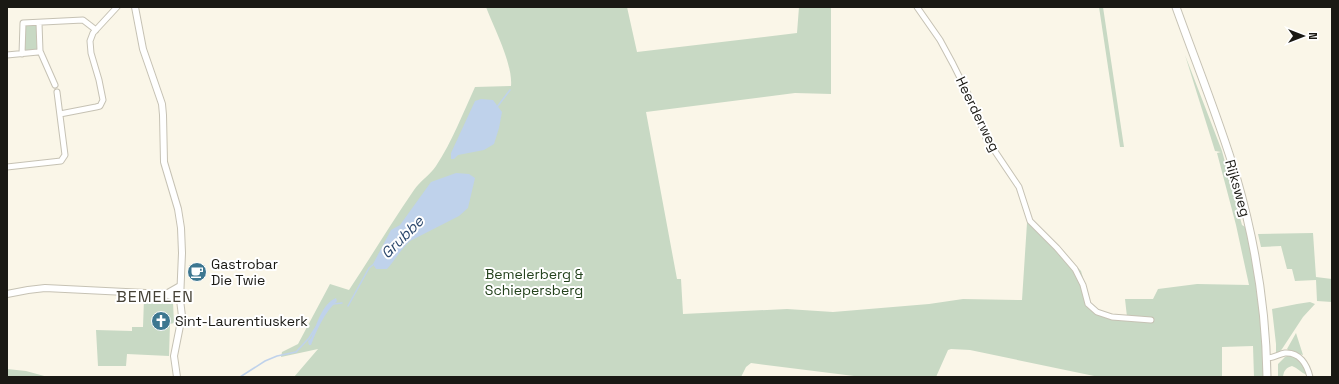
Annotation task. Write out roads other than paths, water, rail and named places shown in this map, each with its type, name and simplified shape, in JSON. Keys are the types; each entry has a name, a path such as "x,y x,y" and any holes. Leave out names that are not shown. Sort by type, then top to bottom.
{"main road":[{"name":"Rijksweg","path":"1176,7 1236,176 1243,203 1260,281 1265,324 1267,377"}],"street":[{"path":"60,114 96,107 102,102 103,100 99,80 90,42 96,30 117,7"},
{"path":"135,7 143,49 162,104 164,162 178,209 181,228 182,253 180,300 182,316 174,356 177,377"},
{"name":"Heerderweg","path":"918,7 940,40 960,77 977,112 986,138 1019,187 1030,221 1057,248 1075,269 1083,285 1088,304 1096,312 1112,318 1151,320"},
{"path":"22,54 23,23 83,20 96,30"},
{"path":"38,23 40,51 55,85"},
{"path":"7,55 40,51"},
{"path":"7,167 61,161 64,159 65,155 57,92"},
{"path":"166,294 180,286"},
{"path":"7,294 50,288 166,294 180,300"},
{"path":"1267,358 1277,357 1287,353 1296,355 1304,362 1310,377"}],"water":[{"path":"481,99 493,100 502,112 494,144 484,150 458,155 454,159 451,159 451,153 475,101"},
{"path":"456,173 469,174 475,178 468,208 459,216 410,241 387,269 376,269 373,264 391,230 400,225 431,182"},
{"path":"336,298 337,301 325,316 311,345 309,345 308,341 311,338 324,310 331,301"}],"waterway":[{"name":"Grubbe","path":"497,107 510,90"},
{"name":"Grubbe","path":"348,306 369,268 374,264"},
{"name":"Grubbe","path":"333,304 342,303"},
{"path":"240,377 265,361 277,356 296,352 309,338 316,327"}],"place":[{"name":"Gastrobar Die Twie","path":"197,272"},
{"name":"Sint-Laurentiuskerk","path":"161,321"}],"district":[{"name":"BEMELEN","path":"155,296"}],"park label":[{"name":"Bemelerberg & Schiepersberg","path":"534,282"}]}
